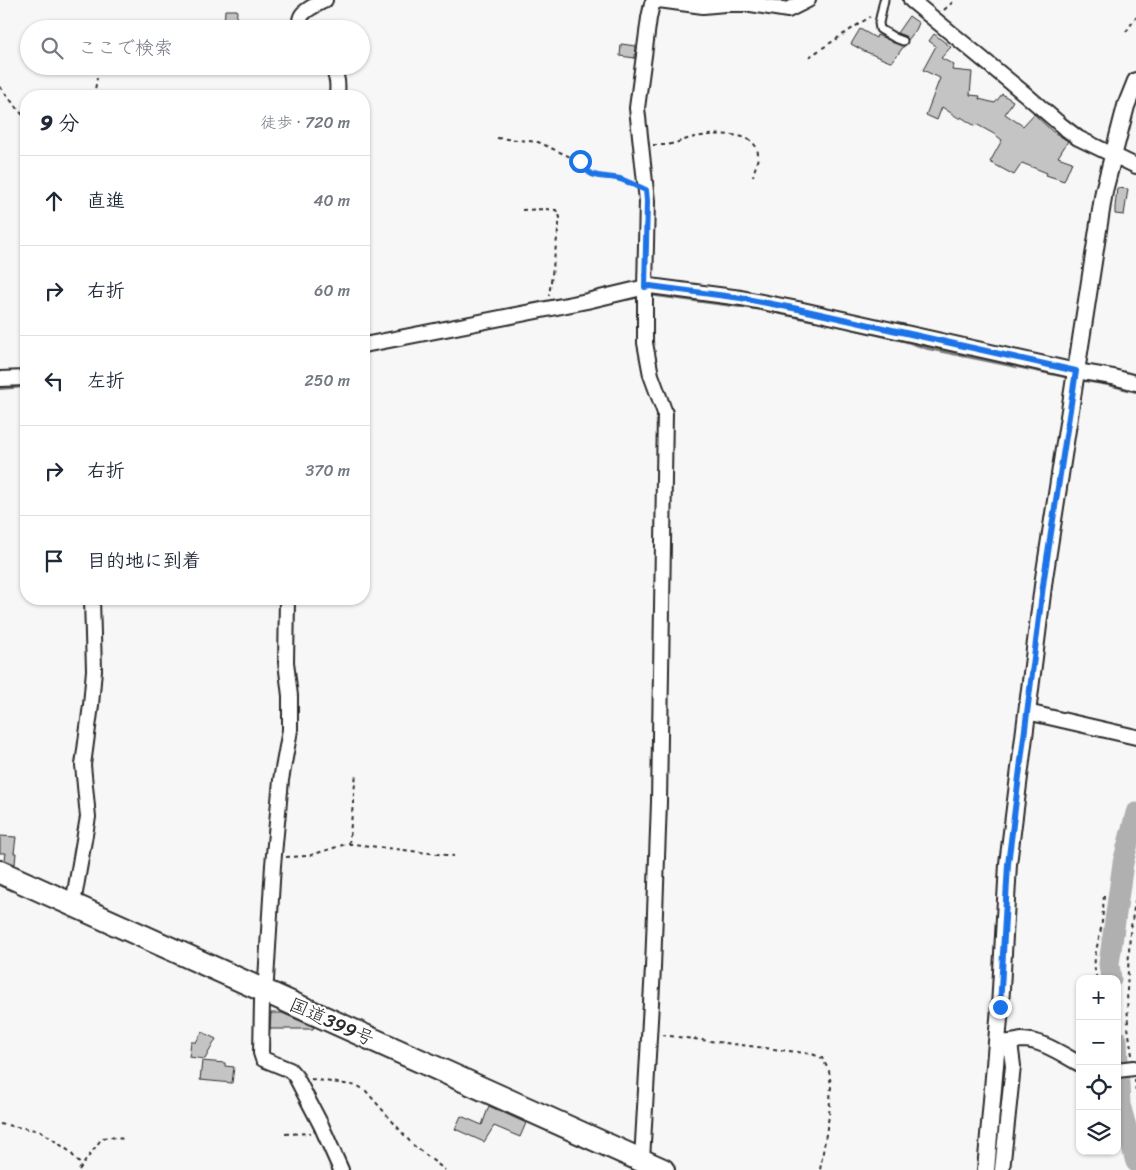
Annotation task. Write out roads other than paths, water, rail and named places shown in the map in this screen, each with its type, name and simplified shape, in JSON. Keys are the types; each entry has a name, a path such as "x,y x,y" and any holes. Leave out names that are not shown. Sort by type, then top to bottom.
{"highway":[{"name":"国道399号","path":"0,872 663,1170"}],"street":[{"path":"300,20 304,12 324,0"},
{"path":"642,1160 654,968 659,802 665,413 651,375 645,343 647,201 637,108 649,18 652,4 659,0 703,6 751,4 788,10 808,0"},
{"path":"911,0 1078,138 1136,166"},
{"path":"336,75 337,90"},
{"path":"986,1170 1003,1042 1008,864 1044,578 1104,191 1112,154 1126,106 1136,81"},
{"path":"370,344 554,307 645,292 650,286 751,300 1136,383"},
{"path":"0,379 20,378"},
{"path":"73,904 88,816 83,765 94,670 92,605"},
{"path":"287,605 286,662 290,696 290,730 282,771 274,858 266,980 262,1001 261,1053 263,1059 290,1070 296,1077 321,1125 341,1170"},
{"path":"1027,712 1136,737"},
{"path":"1003,1042 1022,1040 1040,1043 1076,1062"},
{"path":"1002,1170 1013,1066 1003,1042"}],"lane":[{"path":"884,0 879,23 880,29 904,41"}],"waterway":[{"path":"648,294 755,308"},
{"path":"626,299 641,296"},
{"path":"762,309 814,320"},
{"path":"848,327 928,348 1070,377"},
{"path":"1079,379 1136,391"},
{"path":"0,388 20,386"},
{"path":"1110,975 1109,964 1123,863 1136,813"},
{"path":"1118,1065 1120,1105 1136,1162"}]}
